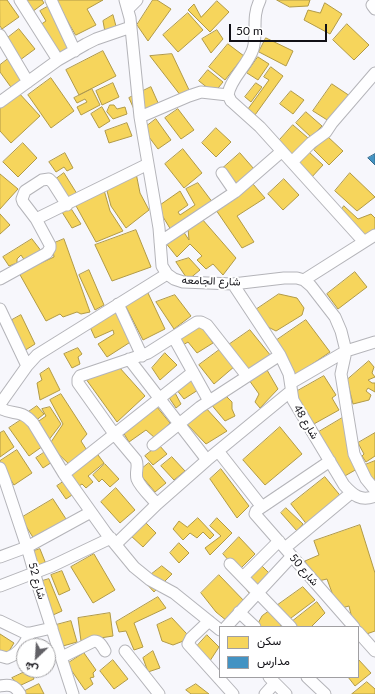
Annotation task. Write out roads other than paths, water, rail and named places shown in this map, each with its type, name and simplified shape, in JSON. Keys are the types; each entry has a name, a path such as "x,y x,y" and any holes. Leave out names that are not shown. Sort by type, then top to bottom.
{"street":[{"path":"20,0 58,60"},
{"path":"51,0 76,51"},
{"path":"127,4 137,0"},
{"path":"260,0 254,21 254,48 248,61 228,89 228,95 260,127 364,242"},
{"path":"375,3 372,5 375,9"},
{"name":"شارع الجامعه","path":"127,4 131,27 140,117 160,242 162,266 167,274 174,279 183,282 233,284 284,278 297,278 304,280"},
{"path":"0,102 58,60 96,39 131,27"},
{"path":"0,35 28,82"},
{"path":"292,162 311,143 326,132 375,73"},
{"path":"140,117 201,92 228,95"},
{"path":"160,242 235,192 281,152"},
{"path":"36,219 148,164"},
{"path":"222,173 235,192"},
{"path":"0,279 49,251 50,245 36,219 23,202 22,199 25,191 42,180 49,179 67,205"},
{"path":"375,235 304,280 311,286 335,317 342,331 346,351 341,374 354,454 366,479 375,490"},
{"path":"0,404 38,355 167,274"},
{"name":"شارع 48","path":"233,284 280,355 289,374 293,400 351,493"},
{"path":"118,304 142,356"},
{"path":"0,309 28,366"},
{"path":"156,504 138,480 136,475 138,464 136,460 115,435 78,383 80,376 142,356 174,338 197,322 204,323 247,376"},
{"path":"174,338 209,400"},
{"path":"0,586 113,541 291,387 346,351 375,342"},
{"path":"153,445 209,400 280,355"},
{"path":"129,359 207,460"},
{"path":"64,474 193,372"},
{"path":"0,408 27,416 33,423 64,474 91,512 134,567 142,574 174,593 219,629"},
{"name":"شارع 50","path":"218,451 285,548 352,626"},
{"path":"258,510 330,461"},
{"name":"شارع 52","path":"0,468 27,547 73,694"},
{"path":"243,577 285,548 351,493 360,498 369,499 375,496"},
{"path":"0,557 27,547 91,512"},
{"path":"227,626 258,592 285,548"},
{"path":"230,564 290,626"},
{"path":"239,612 254,626"},
{"path":"0,621 20,631 30,633 52,628"},
{"path":"209,621 191,638 188,644 233,694"},
{"path":"0,656 7,658 19,650 30,633"},
{"name":"شارع 50","path":"359,633 375,651"},
{"path":"62,657 94,641 100,643 105,651"},
{"path":"125,651 159,694"},
{"path":"308,678 325,694"},
{"path":"266,694 272,680 286,694"},
{"path":"0,686 11,685 15,687 20,694"}]}
